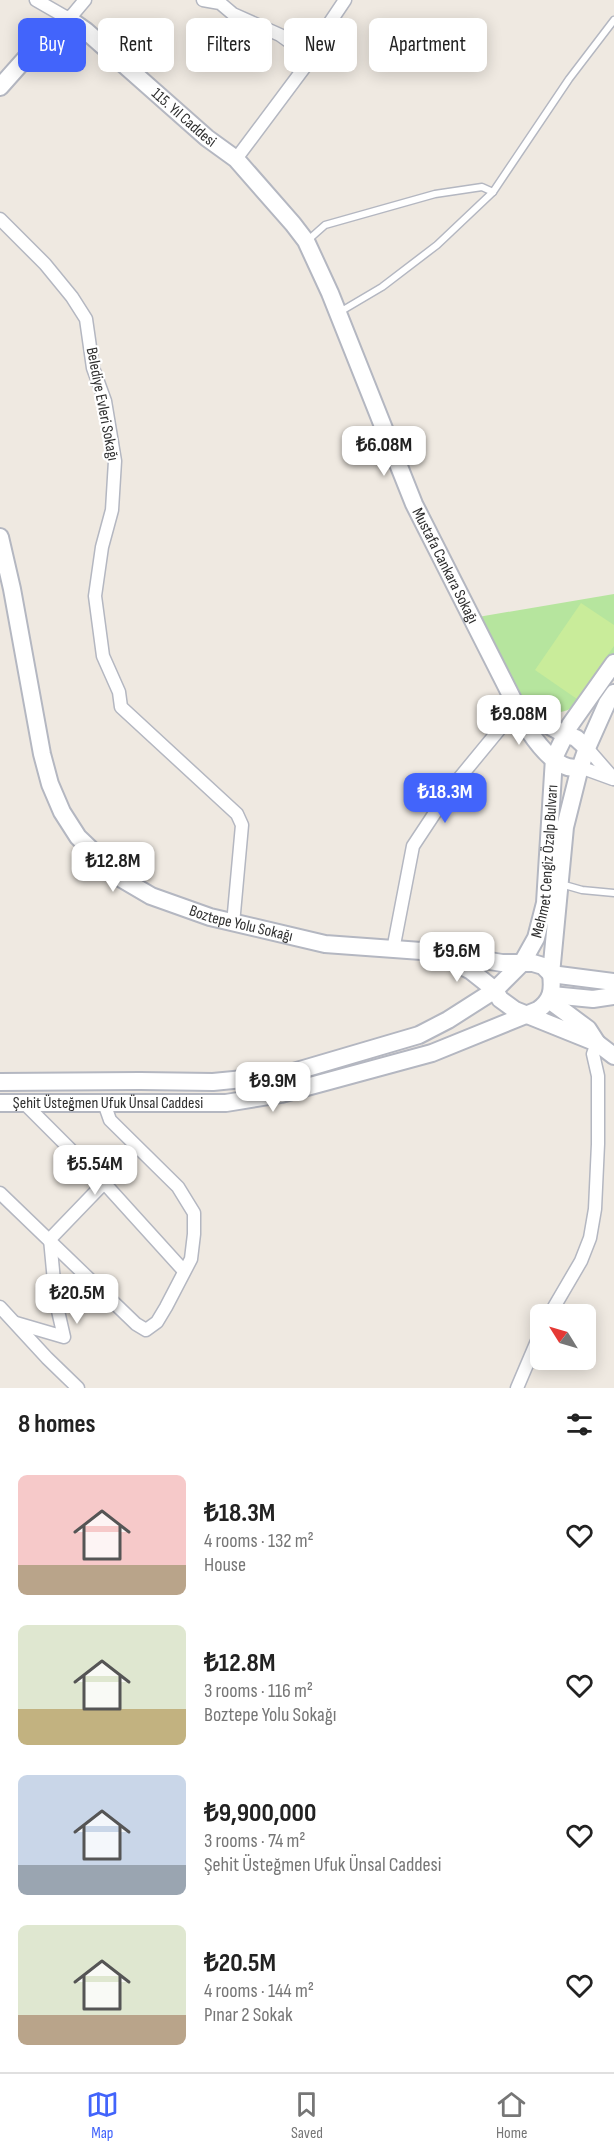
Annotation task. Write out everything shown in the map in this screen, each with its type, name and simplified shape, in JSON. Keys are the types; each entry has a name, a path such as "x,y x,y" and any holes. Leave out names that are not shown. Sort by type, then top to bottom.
{"street":[{"name":"115. Yıl Caddesi","path":"36,0 67,18"},
{"path":"70,18 85,0"},
{"path":"203,0 221,2 233,14 284,38"},
{"path":"333,18 345,0"},
{"name":"115. Yıl Caddesi","path":"86,31 207,138 236,159 293,224"},
{"path":"0,87 18,67"},
{"path":"236,159 301,72"},
{"name":"Belediye Evleri Sokağı","path":"0,219 45,264 72,297 86,319 93,368 105,401 115,461 112,510 102,548 95,596 103,656 119,692 121,707 237,814 242,825 233,924"},
{"name":"Mustafa Cankara Sokağı","path":"293,224 306,241 338,313 414,504 517,708 537,742 554,758"},
{"path":"0,537 6,590"},
{"path":"0,566 6,590"},
{"name":"Boztepe Yolu Sokağı","path":"6,590 50,784 62,812 78,837 122,879 151,896 233,924 325,944 435,952 502,963 522,963"},
{"name":"Mehmet Cengiz Özalp Bulvarı","path":"495,990 522,963 536,938 544,903 554,758 564,734 577,713 614,663"},
{"name":"Mehmet Cengiz Özalp Bulvarı","path":"550,998 565,827 580,767 607,703 614,693"},
{"path":"393,950 413,846 452,787 517,708 564,734 576,738 614,779"},
{"path":"538,718 545,720 577,713"},
{"path":"554,758 560,765 567,768 580,767 614,779"},
{"path":"435,952 471,971 495,990 500,999 510,1007 526,1016 597,1043 614,1056"},
{"path":"522,963 538,964 551,974 614,982"},
{"name":"Şehit Üsteğmen Ufuk Ünsal Caddesi","path":"0,1083 213,1082 283,1075 419,1035 448,1020 495,990"},
{"path":"526,1016 538,1010 550,998 593,999 614,996"},
{"path":"550,998 588,1029 597,1043 594,1054 598,1076 595,1209 590,1238 581,1261 556,1304"},
{"name":"Şehit Üsteğmen Ufuk Ünsal Caddesi","path":"0,1103 226,1103 282,1094 432,1053 526,1016"},
{"path":"24,1103 104,1183 184,1272"},
{"path":"0,1193 136,1324 146,1330 157,1322 190,1259 194,1234 194,1213 178,1187 110,1120 104,1103"},
{"path":"16,1323 64,1336 56,1302 50,1239 104,1183"},
{"path":"0,1307 78,1388"},
{"path":"517,1388 530,1357"}],"lane":[{"path":"338,313 382,287 437,245 494,192 569,79 614,20"},
{"path":"306,241 325,225 435,194 482,187 494,192"},
{"path":"560,884 582,890 614,892"}],"green space":[{"path":"614,594 614,653 579,702 560,712 545,712 524,705 478,617"},
{"path":"581,603 614,625 614,646 577,699 535,670"}]}
